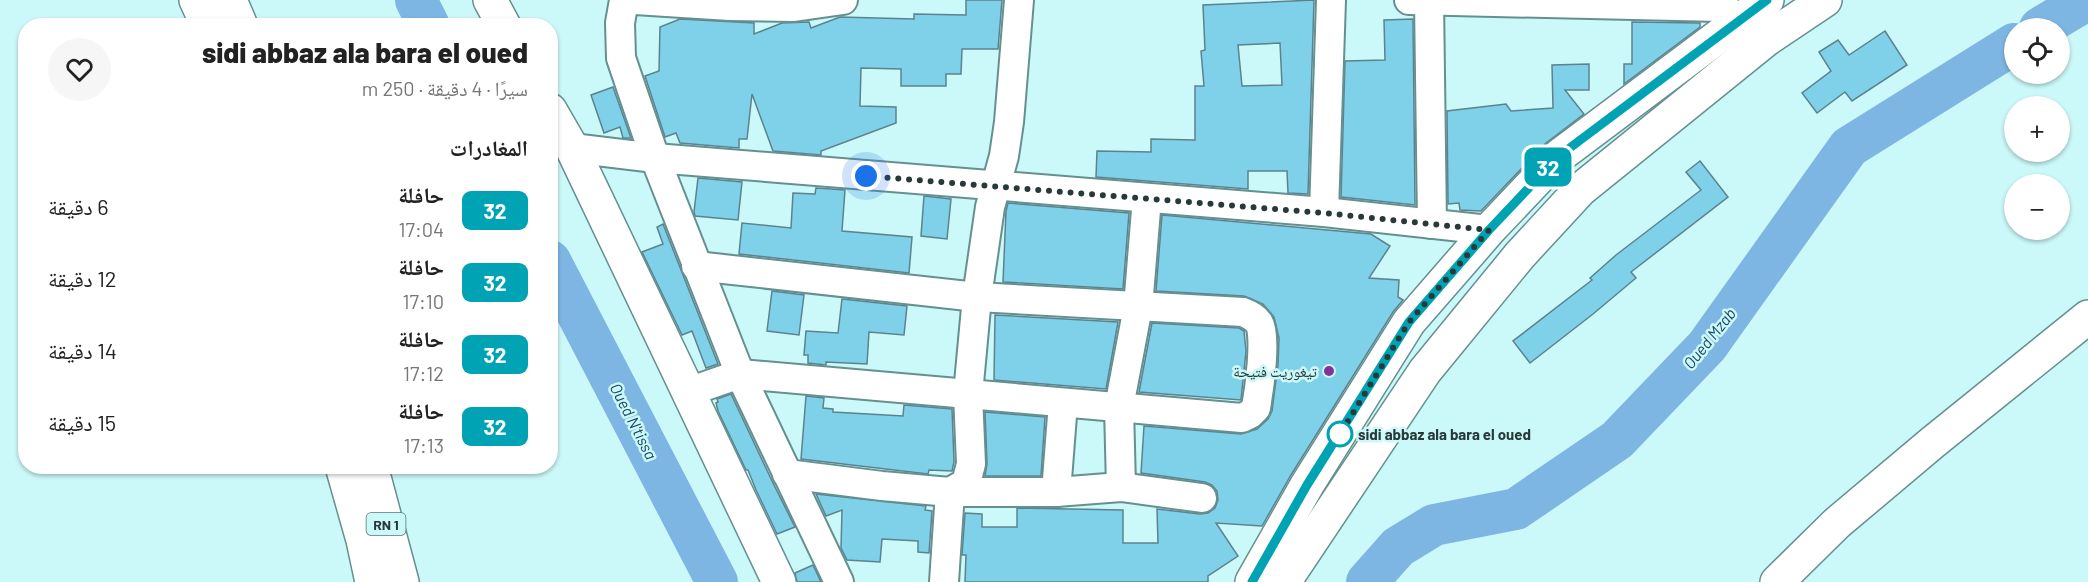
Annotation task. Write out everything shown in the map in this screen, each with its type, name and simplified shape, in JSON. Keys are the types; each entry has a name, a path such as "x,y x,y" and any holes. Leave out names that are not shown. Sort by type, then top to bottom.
{"main road":[{"path":"196,0 204,18"},
{"path":"231,0 238,18"},
{"path":"490,0 500,18"},
{"path":"1284,582 1425,371 1520,255 1580,190 1758,47 1825,0"},
{"path":"1252,582 1307,485 1409,322 1489,230 1559,156 1757,6"},
{"path":"558,124 572,148 779,582"},
{"path":"1777,582 1837,523 2088,317"},
{"name":"RN 1","path":"344,474 372,582"},
{"name":"RN 1","path":"372,474 402,582"}],"street":[{"path":"624,0 620,23 621,57 655,158 740,374 838,582"},
{"path":"635,0 730,6 794,6 843,0"},
{"path":"950,492 966,483 970,464 968,394 977,297 990,207 1004,156 1009,122 1019,0"},
{"path":"1324,213 1331,0"},
{"path":"1409,0 1720,7 1733,12 1757,6 1758,47"},
{"path":"1429,0 1431,224"},
{"path":"572,148 655,158 1324,213 1489,230"},
{"path":"1121,487 1119,407 1138,307 1147,198"},
{"path":"688,392 740,374 1242,418 1256,408 1259,395 1260,324 1253,316 1243,312 977,297 696,266"},
{"path":"1056,492 1063,403"},
{"path":"788,474 950,492 1056,492 1121,487 1202,498"},
{"path":"944,582 950,492"}],"building":[{"path":"966,0 1002,0 998,49 962,49 961,74 946,74 946,86 901,86 901,69 861,68 860,106 896,107 896,123 821,151 821,155 773,151 752,94 747,139 739,139 739,148 680,143 676,133 665,137 645,76 659,71 660,27 680,19 754,23 754,34 782,23 809,22 811,28 840,17 914,19 914,14 966,15"},
{"path":"1314,0 1308,194 1288,193 1287,171 1248,171 1248,189 1096,177 1097,151 1151,152 1151,139 1195,140 1195,86 1204,86 1201,51 1205,50 1203,5","holes":["1280,43 1282,85 1242,86 1238,45"]},
{"path":"1413,19 1415,205 1341,197 1345,61 1385,60 1384,20"},
{"path":"1632,22 1700,23 1700,27 1624,84 1624,64 1632,64"},
{"path":"1885,31 1907,65 1852,101 1845,92 1817,113 1802,93 1831,71 1819,52 1838,40 1849,55"},
{"path":"1589,64 1589,90 1565,90 1584,114 1546,143 1481,211 1460,210 1459,203 1448,204 1447,111 1506,104 1511,111 1553,108 1552,65"},
{"path":"613,87 631,138 623,138 620,127 604,133 591,95"},
{"path":"1700,161 1728,197 1631,272 1636,278 1530,363 1513,341 1592,280 1590,278 1616,255 1701,190 1686,172"},
{"path":"698,178 742,182 738,220 695,216"},
{"path":"816,188 845,190 842,231 912,237 909,273 739,254 742,223 791,228 793,193 815,194"},
{"path":"924,196 951,199 947,239 921,236"},
{"path":"1008,203 1129,213 1123,289 1003,282"},
{"path":"1162,215 1371,234 1390,246 1369,278 1399,280 1398,297 1403,300 1393,312 1291,475 1262,526 1216,523 1238,556 1208,576 1208,582 965,582 966,555 962,555 965,513 982,514 982,527 1017,527 1017,508 1123,510 1123,543 1158,543 1157,509 1208,513 1215,508 1218,500 1217,491 1205,482 1141,473 1144,426 1241,434 1257,429 1268,419 1272,411 1278,365 1279,338 1274,317 1263,304 1244,296 1156,291"},
{"path":"663,224 718,364 706,368 692,331 682,335 642,252 663,244 657,227"},
{"path":"772,291 804,295 799,335 767,331"},
{"path":"842,299 907,306 904,335 869,332 867,364 808,363 808,355 804,355 806,331 838,333"},
{"path":"995,315 1118,322 1106,389 994,380"},
{"path":"1152,323 1239,328 1244,331 1246,351 1241,400 1139,392"},
{"path":"731,394 795,527 777,534 746,470 716,403 717,399"},
{"path":"806,396 824,398 823,408 833,409 833,412 903,416 904,405 952,409 954,462 952,471 929,470 928,474 801,459"},
{"path":"985,412 1045,417 1041,476 985,476 987,464"},
{"path":"816,494 926,506 925,510 932,511 929,553 918,552 918,541 882,539 880,562 847,560 841,548 842,510 826,516"},
{"path":"813,565 821,582 797,582 795,573"}],"waterway":[{"name":"Oued N'tissa","path":"416,0 425,18"},
{"name":"Oued Mzab","path":"2057,18 2087,0"},
{"name":"Oued Mzab","path":"1367,582 1398,547 1434,525 1516,509 1617,440 1707,346 1849,147 2004,50"},
{"name":"Oued N'tissa","path":"558,276 717,582"}],"bus line":[{"name":"32","path":"1252,582 1307,485 1409,322 1489,230 1559,156 1767,0"}],"place":[{"name":"تيغوريت فتيحة","path":"1329,371"},
{"name":"sidi abbaz ala bara el oued","path":"1340,434"}],"route":[{"path":"866,176 1324,213 1489,230 1409,322 1340,434"}]}
